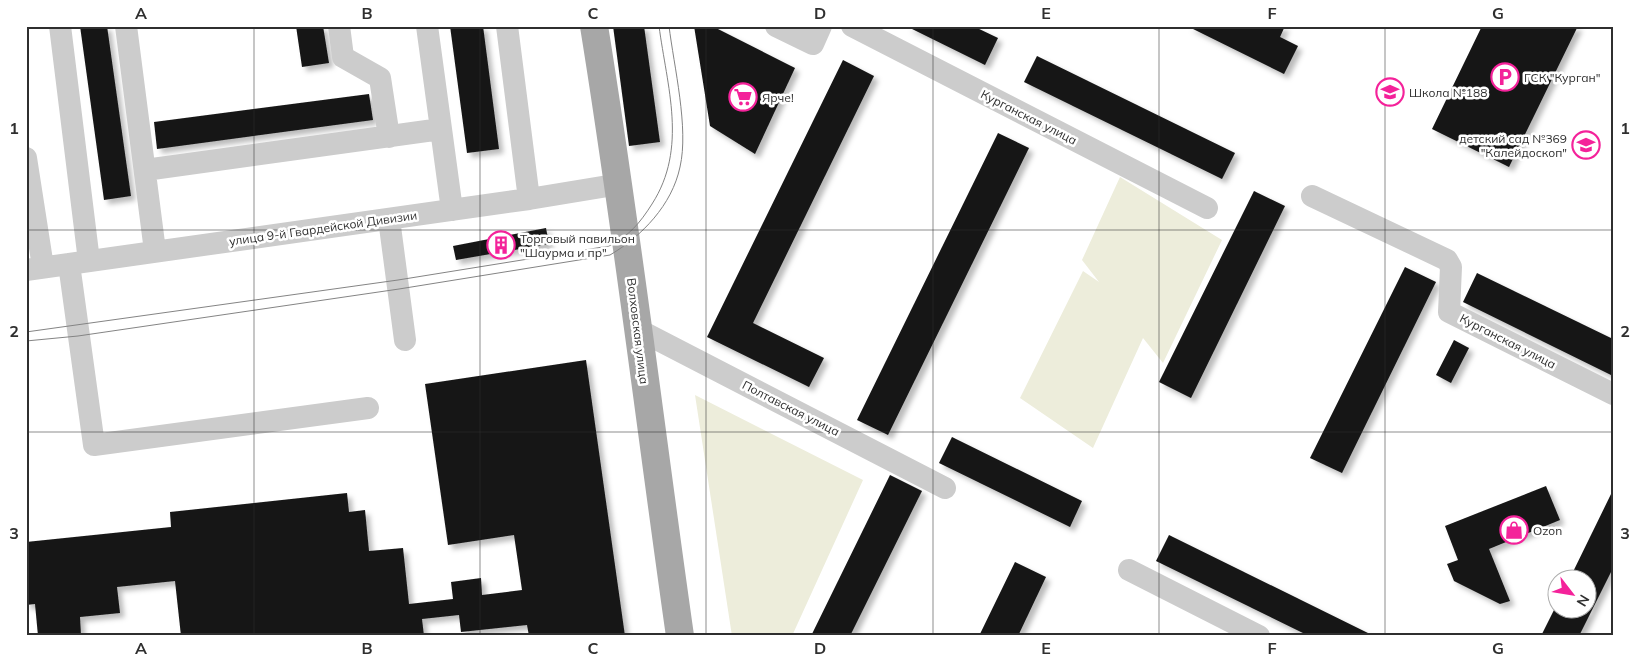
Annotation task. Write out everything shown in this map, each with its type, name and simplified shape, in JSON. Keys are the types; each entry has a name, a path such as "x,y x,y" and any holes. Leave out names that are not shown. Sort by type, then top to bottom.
{"main road":[{"name":"Волховская улица","path":"594,26 620,184 637,329 680,636"}],"street":[{"path":"60,26 94,445 368,408"},
{"path":"126,26 155,251"},
{"path":"339,26 343,57 380,78 389,137"},
{"path":"427,26 452,210"},
{"path":"507,26 529,199"},
{"path":"776,26 813,44 822,26"},
{"name":"Курганская улица","path":"852,26 1206,208"},
{"path":"145,170 441,129"},
{"path":"26,158 35,268"},
{"name":"улица 9-й Гвардейской Дивизии","path":"35,268 529,199 620,184"},
{"name":"Курганская улица","path":"1312,196 1447,260 1451,267 1450,312 1613,394"},
{"path":"389,219 385,258 405,340"},
{"name":"Полтавская улица","path":"637,329 945,488"},
{"path":"1129,570 1259,636"}],"green space":[{"path":"1120,177 1222,240 1163,363 1143,338 1093,448 1020,398 1083,271 1099,282 1082,260"},
{"path":"695,395 863,480 792,636 732,636"}],"building":[{"path":"80,26 107,26 131,196 104,200"},
{"path":"296,26 323,26 329,63 302,67"},
{"path":"450,26 483,26 499,149 467,153"},
{"path":"613,26 644,26 660,142 629,146"},
{"name":"Ярче!","path":"694,26 712,26 795,68 755,154 710,126"},
{"path":"906,26 973,26 998,38 985,65"},
{"path":"1187,26 1285,26 1280,37 1298,46 1284,74"},
{"name":"ГСК \"Курган\"","path":"1482,26 1578,26 1509,167 1432,129"},
{"path":"1037,56 1235,153 1222,179 1024,82"},
{"path":"843,60 874,76 753,323 824,358 809,387 707,337"},
{"path":"369,94 373,120 157,149 154,122"},
{"path":"998,133 1029,148 888,435 857,420"},
{"path":"1254,191 1285,206 1191,398 1159,382"},
{"name":"Торговый павильон \"Шаурма и пр\"","path":"546,228 549,244 456,260 453,246"},
{"path":"1405,267 1436,282 1342,473 1310,458"},
{"path":"1477,273 1613,339 1613,376 1463,302"},
{"path":"1454,340 1469,348 1451,383 1436,375"},
{"path":"586,360 625,636 529,636 527,625 461,632 459,615 422,619 424,636 181,636 175,581 117,587 120,613 80,617 81,635 38,636 35,604 26,605 26,542 171,527 170,512 347,493 349,512 365,510 369,551 403,548 409,604 453,599 451,582 481,578 482,595 522,590 514,535 448,545 425,384"},
{"path":"952,437 1082,501 1070,527 939,463"},
{"path":"890,475 922,491 850,636 811,636"},
{"path":"1546,486 1560,520 1489,549 1510,601 1500,604 1454,581 1447,564 1458,560 1445,526"},
{"path":"1613,490 1613,568 1596,602 1596,570 1574,570"},
{"path":"1169,535 1374,636 1309,636 1156,561"},
{"path":"1015,562 1046,577 1018,636 979,636"},
{"path":"1549,620 1587,620 1579,636 1541,636"}],"tram line":[{"path":"26,332 398,280 609,246 634,228 643,217 663,183 669,161 672,117 659,26"},
{"path":"26,341 78,336 399,289 610,255 633,239 663,207 676,181 680,167 683,134 682,116 669,26"}],"place":[{"name":"ГСК \"Курган\"","path":"1505,77"},
{"name":"Школа №188","path":"1390,92"},
{"name":"Ярче!","path":"743,97"},
{"name":"детский сад №369 \"Калейдоскоп\"","path":"1586,145"},
{"name":"Торговый павильон \"Шаурма и пр\"","path":"501,245"},
{"name":"Ozon","path":"1514,530"}]}
